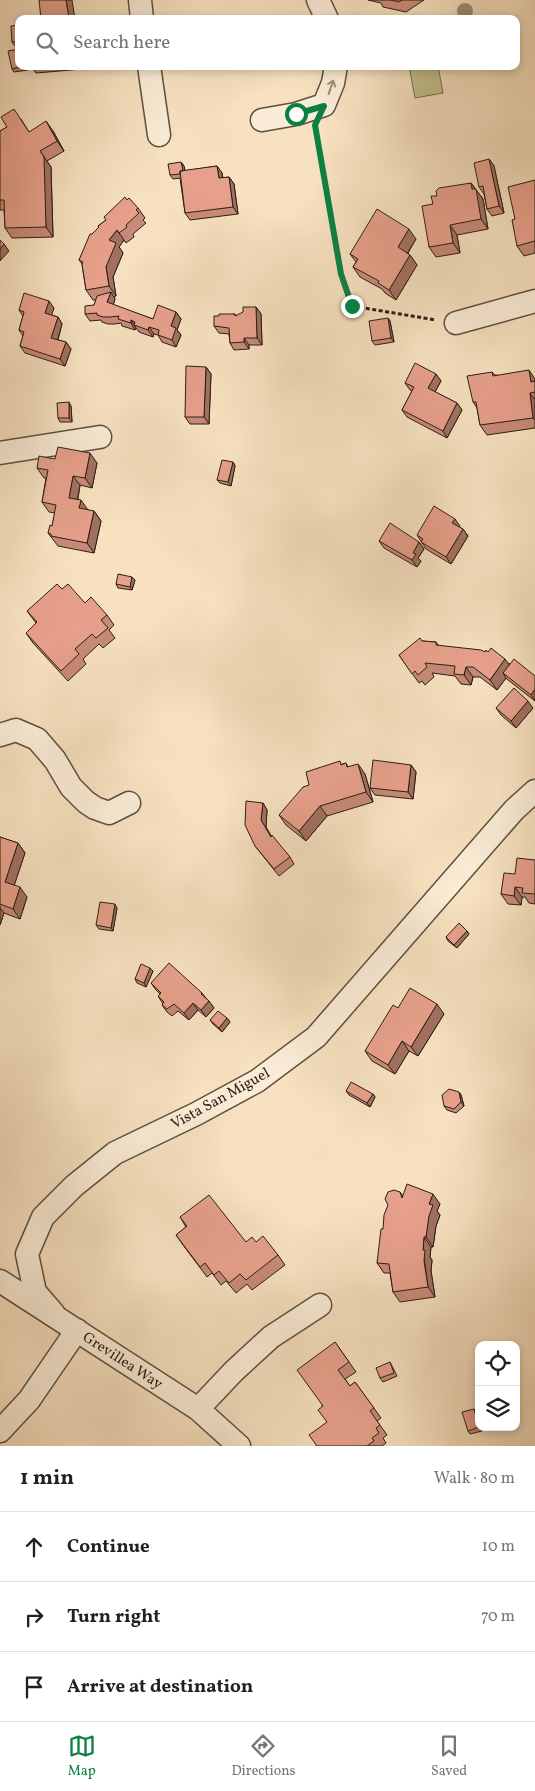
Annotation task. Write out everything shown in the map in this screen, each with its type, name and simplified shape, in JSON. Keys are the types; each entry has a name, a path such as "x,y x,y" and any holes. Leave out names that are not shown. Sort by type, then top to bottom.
{"street":[{"path":"140,0 142,15"},
{"path":"318,0 325,15"},
{"path":"150,70 158,135"},
{"path":"262,120 296,114 324,106 333,83 335,70"},
{"path":"456,323 535,301"},
{"path":"0,453 100,437"},
{"path":"0,735 16,730 38,739 55,760 71,787 95,808 109,813 129,803"},
{"name":"Vista San Miguel","path":"54,1314 35,1292 26,1254 43,1217 74,1186 115,1153 196,1114 257,1080 316,1037 514,810 535,791"},
{"name":"Grevillea Way","path":"0,1281 54,1314 198,1409 239,1446"},
{"path":"198,1409 270,1337 320,1305"},
{"path":"0,1431 29,1400 77,1330"}],"path":[{"path":"324,106 315,125 341,274 352,306 414,318 456,323"}],"shaded area":[{"path":"410,70 439,70 443,93 415,98"}],"building":[{"path":"39,0 66,0 68,15 41,15"},
{"path":"11,26 15,26 15,42 12,42"},
{"path":"15,50 15,68 12,69 8,51"},
{"path":"14,109 29,132 46,121 57,141 40,151 44,157 46,227 5,228 4,200 0,200 0,131 7,127 1,117"},
{"path":"489,159 499,206 487,209 483,186 479,187 474,163"},
{"path":"181,162 183,171 180,171 180,174 170,175 168,164"},
{"path":"217,166 219,178 229,177 233,207 185,213 180,171"},
{"path":"535,180 535,241 517,246 512,220 515,219 508,187"},
{"path":"471,183 472,189 476,189 481,219 450,225 453,243 429,247 422,206 433,204 431,196 437,196 436,191 439,188"},
{"path":"125,197 127,200 129,198 138,208 136,210 139,213 126,225 127,227 119,233 117,230 109,240 116,243 106,267 109,286 86,290 83,262 79,260 90,234 106,220 104,217"},
{"path":"377,209 409,229 398,247 410,255 389,290 378,283 379,281 353,267 358,259 350,254"},
{"path":"0,240 4,244 0,249"},
{"path":"111,292 107,302 153,319 158,305 176,312 171,326 176,328 172,340 158,335 159,330 149,327 148,330 134,325 135,322 131,320 131,323 118,319 119,316 103,317 97,315 97,313 85,314 85,306 94,305 97,296"},
{"path":"24,293 49,301 45,313 58,317 51,338 66,342 60,359 20,346 24,332 19,330 24,312 19,310"},
{"path":"243,307 256,307 257,338 244,338 244,342 230,343 229,328 214,326 214,316 219,316 219,314 235,314 235,316 243,312"},
{"path":"388,318 391,338 372,341 369,321"},
{"path":"415,363 436,374 428,388 457,403 443,431 402,410 414,387 405,383"},
{"path":"186,366 206,367 204,417 185,417"},
{"path":"529,370 531,382 535,381 535,392 530,393 533,418 480,425 476,402 473,402 467,376 492,372 493,376"},
{"path":"69,402 69,418 58,418 57,403"},
{"path":"58,447 90,453 85,478 73,476 69,498 81,500 79,508 94,511 87,543 51,536 48,533 50,525 52,526 56,505 42,502 48,470 37,468 39,456 55,459"},
{"path":"222,460 233,462 228,482 217,480"},
{"path":"434,506 455,519 452,523 463,529 446,557 421,542 423,539 417,535"},
{"path":"390,523 419,542 413,553 416,554 412,560 379,541"},
{"path":"118,574 132,577 130,587 116,584"},
{"path":"57,584 62,589 68,584 85,603 91,597 107,615 101,620 108,628 96,638 92,634 75,649 79,654 61,671 26,633 37,622 27,611"},
{"path":"420,638 422,641 436,642 436,645 485,652 486,650 488,652 491,648 505,659 490,680 473,667 466,667 464,675 454,674 455,666 425,663 427,667 418,675 415,671 412,674 399,655"},
{"path":"514,659 535,676 535,689 531,695 503,673"},
{"path":"514,688 528,701 511,721 496,708"},
{"path":"373,760 411,765 408,792 370,788"},
{"path":"340,761 341,765 346,763 347,767 358,764 366,792 320,806 299,831 279,815 303,787 309,785 306,772"},
{"path":"246,801 263,803 261,820 271,837 272,835 290,857 274,869 255,846 245,825"},
{"path":"0,837 18,843 5,882 20,887 13,909 0,904"},
{"path":"517,858 535,860 535,894 522,893 523,888 515,887 514,896 501,894 504,873 515,874"},
{"path":"100,902 115,904 111,928 96,925"},
{"path":"459,923 467,931 454,945 446,937"},
{"path":"169,963 209,1001 201,1010 193,1003 184,1013 174,1004 167,1009 162,1005 164,1002 158,996 161,993 151,983"},
{"path":"141,964 150,968 144,983 135,979"},
{"path":"410,988 437,1004 411,1047 402,1041 388,1065 365,1051 393,1005 398,1008"},
{"path":"218,1011 227,1018 219,1028 210,1020"},
{"path":"351,1082 373,1094 367,1103 346,1091"},
{"path":"449,1089 459,1092 461,1102 454,1109 444,1106 442,1095"},
{"path":"407,1184 433,1194 429,1204 433,1205 429,1216 426,1237 424,1237 423,1250 425,1250 424,1261 428,1287 393,1292 389,1264 377,1263 381,1229 383,1229 384,1215 388,1205 385,1199 388,1192 394,1190 400,1192 402,1198"},
{"path":"209,1195 246,1242 252,1237 256,1242 263,1236 278,1255 246,1280 240,1274 229,1283 219,1271 214,1275 205,1263 200,1267 176,1235 187,1226 180,1217"},
{"path":"335,1342 349,1362 338,1370 350,1386 355,1382 374,1408 370,1411 380,1425 376,1428 379,1433 372,1438 374,1441 367,1446 317,1446 309,1435 327,1422 318,1410 323,1406 297,1370"},
{"path":"390,1362 394,1373 380,1378 376,1368"},
{"path":"474,1409 475,1428 468,1431 462,1412"}],"route":[{"path":"296,114 324,106 315,125 341,274 352,306"}]}
